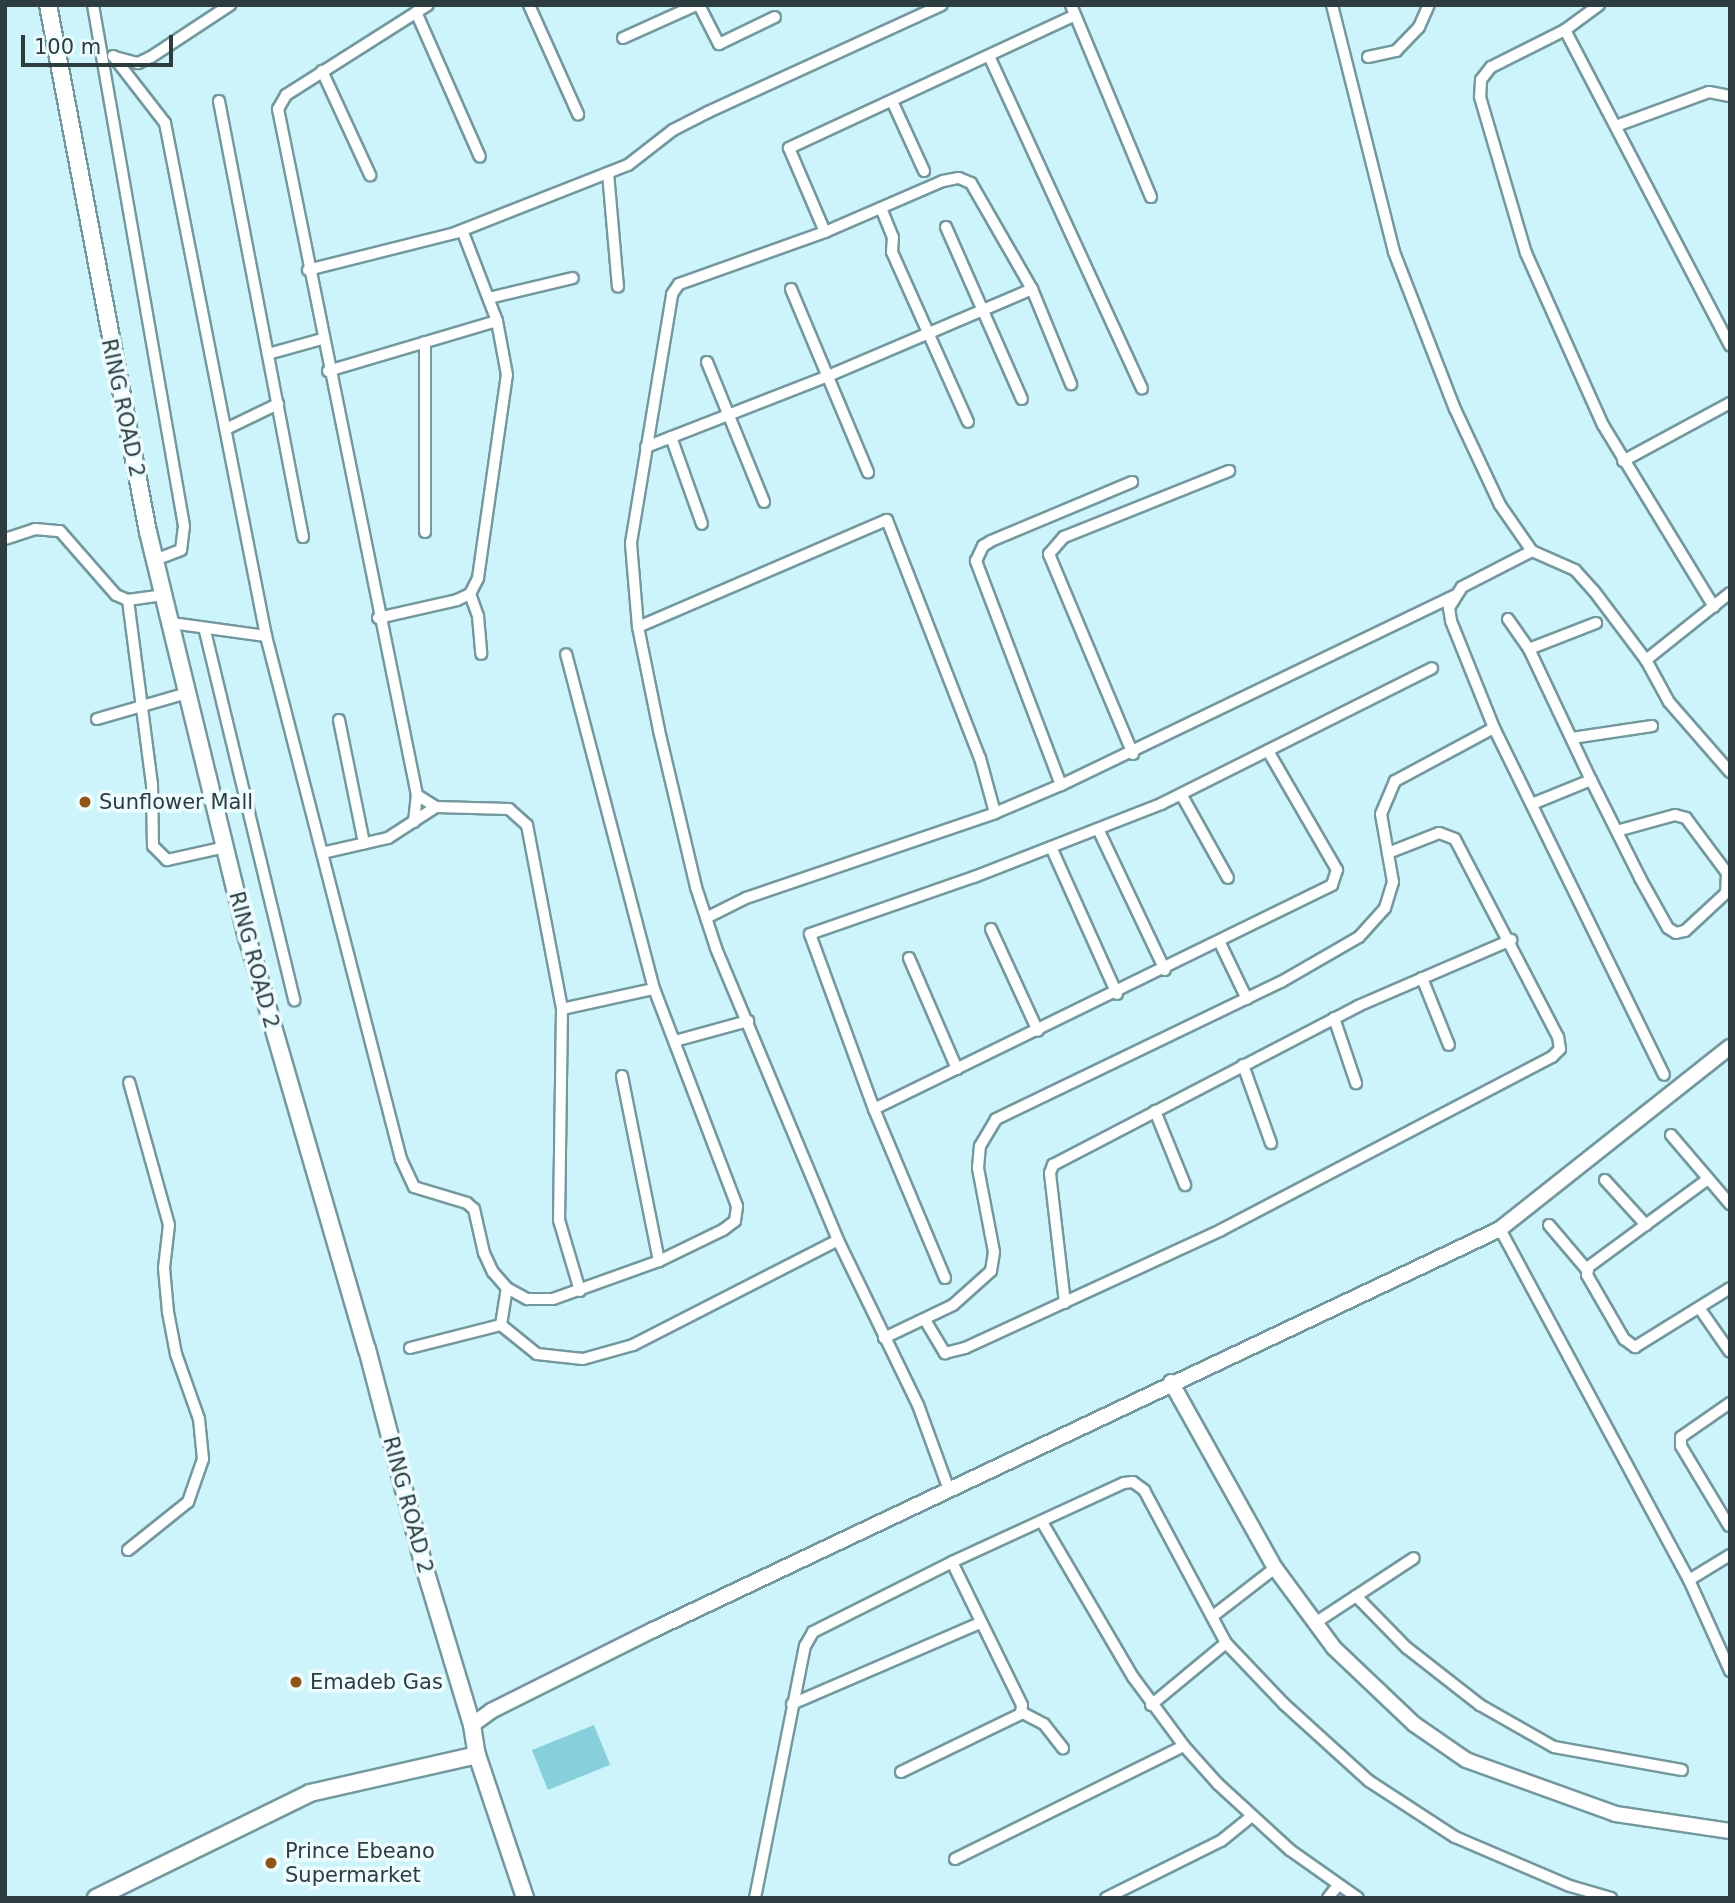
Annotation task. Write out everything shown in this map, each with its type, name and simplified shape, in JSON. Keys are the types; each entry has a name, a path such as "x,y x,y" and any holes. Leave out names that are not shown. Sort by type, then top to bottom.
{"main road":[{"name":"RING ROAD 2","path":"48,5 155,560 225,847 424,1566 472,1725 477,1755 526,1898"},
{"path":"96,1898 310,1793 477,1755"}],"street":[{"path":"93,5 102,40 184,526 181,550 155,560"},
{"path":"113,56 138,62 151,57 230,5"},
{"path":"414,822 417,795 378,618 278,109 286,95 428,5"},
{"path":"529,5 578,114"},
{"path":"623,38 698,5 719,44 775,18"},
{"path":"308,270 462,230 628,166 673,130 708,112 942,5"},
{"path":"1332,5 1373,175 1410,300 1494,493 1532,551 1575,570 1646,660 1669,702 1730,772"},
{"path":"1368,57 1396,51 1419,27 1429,5"},
{"path":"1599,5 1565,30 1491,67 1481,80 1480,96 1526,253 1623,461 1714,607"},
{"path":"825,232 789,148 989,56 1073,10 1150,197"},
{"path":"416,12 480,157"},
{"path":"1565,30 1730,345"},
{"path":"102,40 164,123 265,636 408,1181 420,1191 467,1203 474,1209 484,1253 507,1288 527,1299 553,1299 659,1261 735,1222 737,1206 654,989 566,654"},
{"path":"989,56 1142,389"},
{"path":"322,71 370,175"},
{"path":"1616,126 1709,92 1730,96"},
{"path":"892,101 925,172"},
{"path":"219,102 303,537"},
{"path":"608,173 618,287"},
{"path":"949,1490 918,1405 838,1240 706,918 638,626 631,543 672,294 679,284 825,232 943,181 959,178 971,183 1032,289 1071,384"},
{"path":"881,208 892,237 892,252 968,422"},
{"path":"946,227 1022,399"},
{"path":"462,230 497,321 507,375 478,578 470,594 478,616 481,654"},
{"path":"489,298 573,278"},
{"path":"790,289 868,472"},
{"path":"646,447 826,377 984,312 1032,289"},
{"path":"328,371 497,321"},
{"path":"268,354 322,339"},
{"path":"425,342 425,532"},
{"path":"707,362 732,414 764,502"},
{"path":"1623,461 1730,403"},
{"path":"226,429 278,404"},
{"path":"671,437 702,524"},
{"path":"1133,754 1049,554 1064,537 1229,471"},
{"path":"1061,785 976,561 983,546 991,541 1132,482"},
{"path":"638,626 887,520 979,758 995,813"},
{"path":"5,539 35,529 60,531 116,595 128,600 163,595"},
{"path":"1532,551 1462,587 1449,608 1451,621 1494,728 1664,1075"},
{"path":"1646,660 1730,593"},
{"path":"378,618 470,594"},
{"path":"706,918 746,898 995,813 1061,785 1133,754 1454,596"},
{"path":"128,600 142,705 156,853 173,860 225,847"},
{"path":"1508,618 1529,649 1591,780 1617,831 1668,928 1676,933 1685,930 1726,893 1727,873 1686,818 1675,815 1617,831"},
{"path":"171,623 205,631 265,636"},
{"path":"1529,649 1596,623"},
{"path":"205,631 294,1000"},
{"path":"945,1278 874,1109 810,934 1051,847 1181,794 1432,668"},
{"path":"97,719 187,693"},
{"path":"339,720 364,843"},
{"path":"1572,738 1652,726"},
{"path":"884,1338 925,1320 976,1289 991,1270 994,1252 978,1168 979,1146 996,1119 1247,999 1359,937 1385,908 1393,883 1381,814 1395,781 1494,728"},
{"path":"874,1109 1117,994 1332,885 1337,878 1337,870 1268,751"},
{"path":"1532,804 1591,780"},
{"path":"1181,794 1228,878"},
{"path":"417,795 436,807 509,809 527,825 562,1009 559,1220 580,1291"},
{"path":"322,853 388,838 436,807"},
{"path":"1098,829 1166,970"},
{"path":"925,1320 945,1353 1065,1303 1222,1230 1552,1057 1560,1049 1558,1037 1511,940 1455,839 1439,833 1388,853"},
{"path":"1051,847 1117,994"},
{"path":"991,929 1038,1031"},
{"path":"1065,1303 1050,1173 1053,1165 1334,1018 1511,940"},
{"path":"1220,943 1247,999"},
{"path":"909,958 957,1069"},
{"path":"1422,978 1449,1045"},
{"path":"562,1009 654,989"},
{"path":"1334,1018 1356,1083"},
{"path":"675,1041 748,1020"},
{"path":"472,1725 491,1711 641,1636 1171,1382 1500,1229 1730,1047"},
{"path":"1243,1065 1271,1143"},
{"path":"622,1076 659,1261"},
{"path":"128,1550 188,1502 203,1459 198,1419 176,1354 168,1312 164,1268 169,1225 129,1082"},
{"path":"1154,1111 1185,1185"},
{"path":"1671,1135 1730,1204"},
{"path":"1605,1180 1646,1225"},
{"path":"1588,1271 1709,1180"},
{"path":"1549,1225 1588,1271 1624,1339 1634,1347 1700,1310 1730,1288"},
{"path":"1500,1229 1689,1580 1730,1671"},
{"path":"501,1325 537,1354 583,1359 633,1345 838,1240"},
{"path":"501,1325 507,1288"},
{"path":"1700,1310 1730,1352"},
{"path":"410,1348 501,1325"},
{"path":"1171,1382 1275,1568 1334,1648 1414,1724 1466,1760 1616,1814 1730,1831"},
{"path":"1729,1527 1681,1446 1681,1437 1730,1403"},
{"path":"755,1898 792,1704 805,1646 813,1632 952,1562 1124,1483 1133,1482 1144,1490 1226,1643 1284,1704 1369,1781 1455,1837 1570,1886 1611,1898"},
{"path":"1042,1522 1151,1704 1184,1746 1252,1816 1358,1898"},
{"path":"1689,1580 1730,1555"},
{"path":"1315,1623 1414,1558"},
{"path":"952,1562 1021,1712 1044,1724 1063,1748"},
{"path":"1213,1616 1275,1568"},
{"path":"1356,1596 1407,1648 1480,1705 1554,1747 1682,1770"},
{"path":"792,1704 981,1623"},
{"path":"1151,1704 1226,1643"},
{"path":"901,1772 1014,1719 1021,1712"},
{"path":"955,1859 1184,1746"},
{"path":"1106,1898 1221,1841 1252,1816"},
{"path":"1328,1898 1338,1885"}],"shaded area":[{"path":"594,1725 610,1765 548,1790 532,1750"}],"place":[{"name":"Sunflower Mall","path":"85,802"},
{"name":"Emadeb Gas","path":"296,1682"},
{"name":"Prince Ebeano Supermarket","path":"271,1863"}]}
